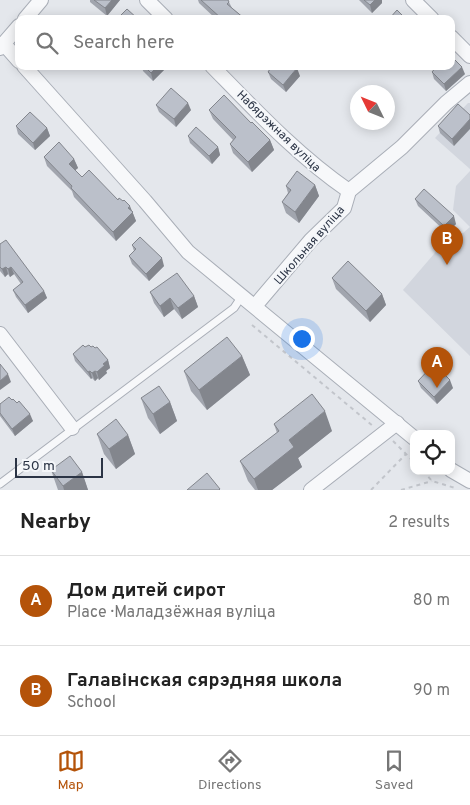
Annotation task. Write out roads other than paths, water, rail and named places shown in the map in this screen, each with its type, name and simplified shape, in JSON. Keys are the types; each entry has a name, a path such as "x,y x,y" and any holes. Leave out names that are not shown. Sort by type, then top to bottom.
{"street":[{"path":"28,15 40,0"},
{"path":"147,0 162,15"},
{"path":"413,0 428,15"},
{"path":"15,31 2,46 15,57"},
{"path":"455,42 470,56"},
{"path":"28,70 188,252 410,434"},
{"name":"Набярэжная вуліца","path":"216,70 322,172 349,191"},
{"name":"Школьная вуліца","path":"255,306 311,240 344,208 349,191 402,147 446,102 470,82"},
{"path":"0,334 72,428"},
{"path":"311,490 397,423"},
{"path":"455,472 470,481"}],"lane":[{"path":"0,484 234,308 242,296"}],"place":[{"name":"Галавінская сярэдняя школа","path":"447,265"},
{"name":"Дом дитей сирот","path":"437,388"}]}
